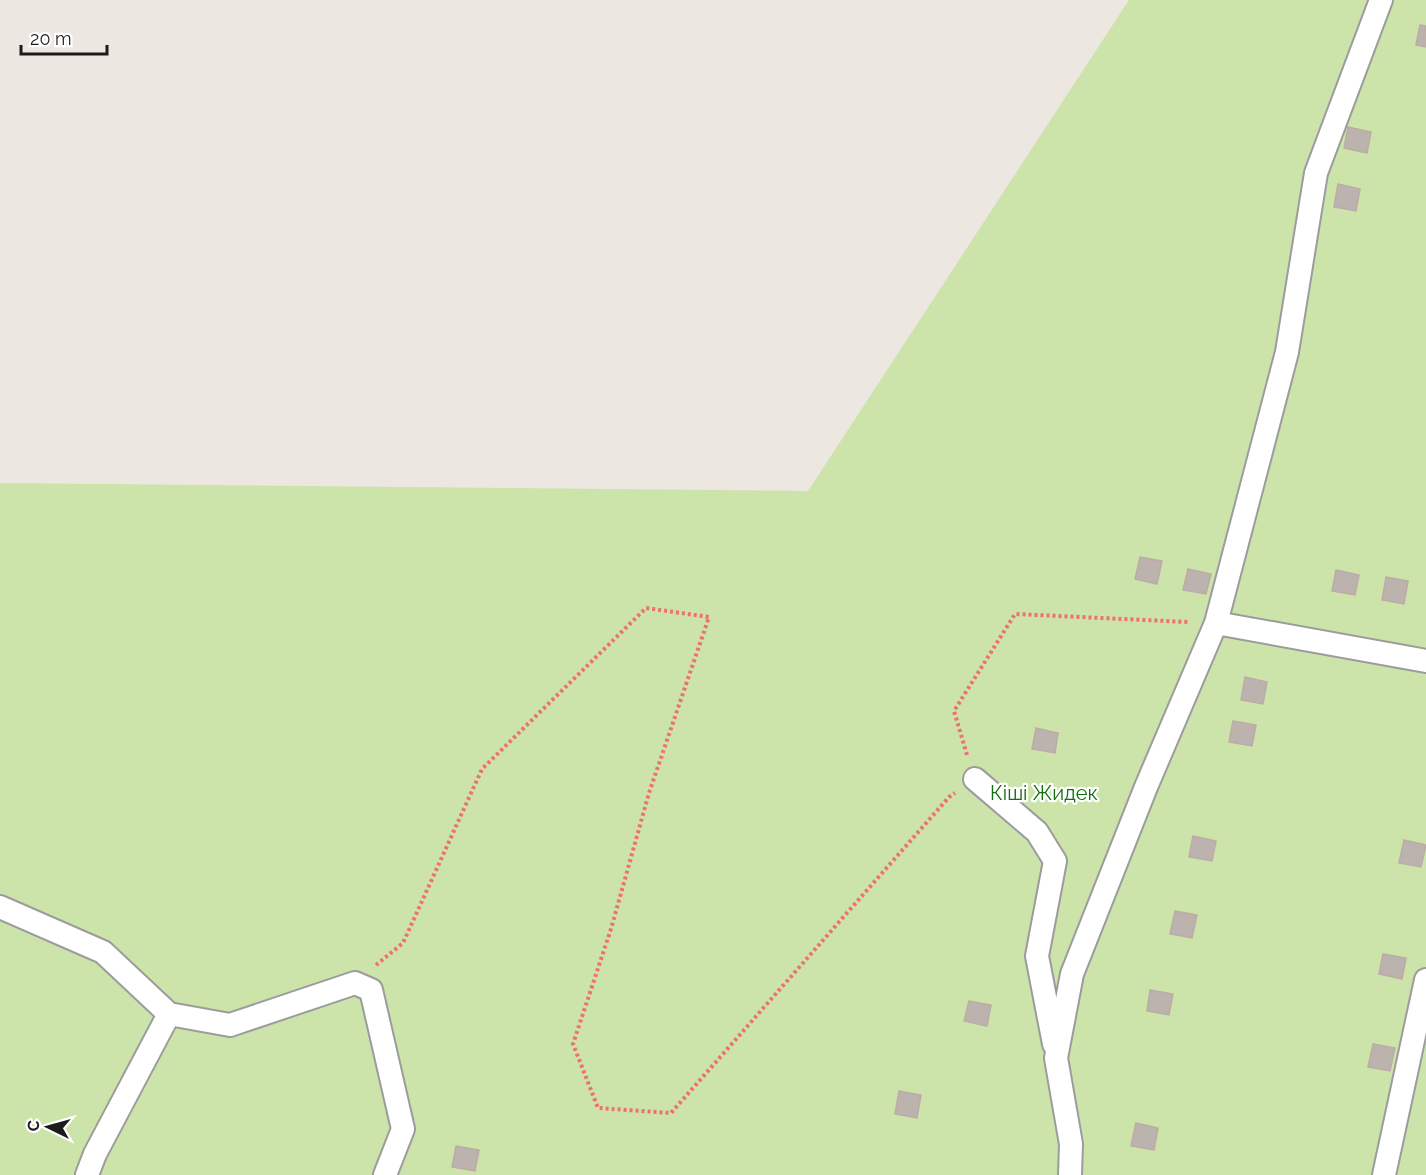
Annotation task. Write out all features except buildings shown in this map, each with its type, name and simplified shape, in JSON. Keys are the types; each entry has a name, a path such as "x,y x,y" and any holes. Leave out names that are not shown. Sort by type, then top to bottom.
{"street":[{"path":"1056,1058 1072,974 1146,788 1216,624 1287,352 1316,173 1381,0"},
{"path":"1216,624 1426,662"},
{"path":"975,779 1037,832 1055,861 1037,956 1071,1144 1070,1175"},
{"path":"0,907 103,952 169,1014 230,1025 355,983 370,990 403,1129 385,1175"},
{"path":"1384,1175 1426,980"},
{"path":"87,1175 94,1154 169,1014"}],"path":[{"path":"355,983 403,943 482,769 646,608 709,617 649,793 611,929 573,1044 598,1108 671,1113 949,797 975,779 954,711 1015,614 1216,624"}],"green space":[{"name":"Кіші Жидек","path":"1129,0 1426,0 1426,1175 0,1175 0,483 808,491"}]}
